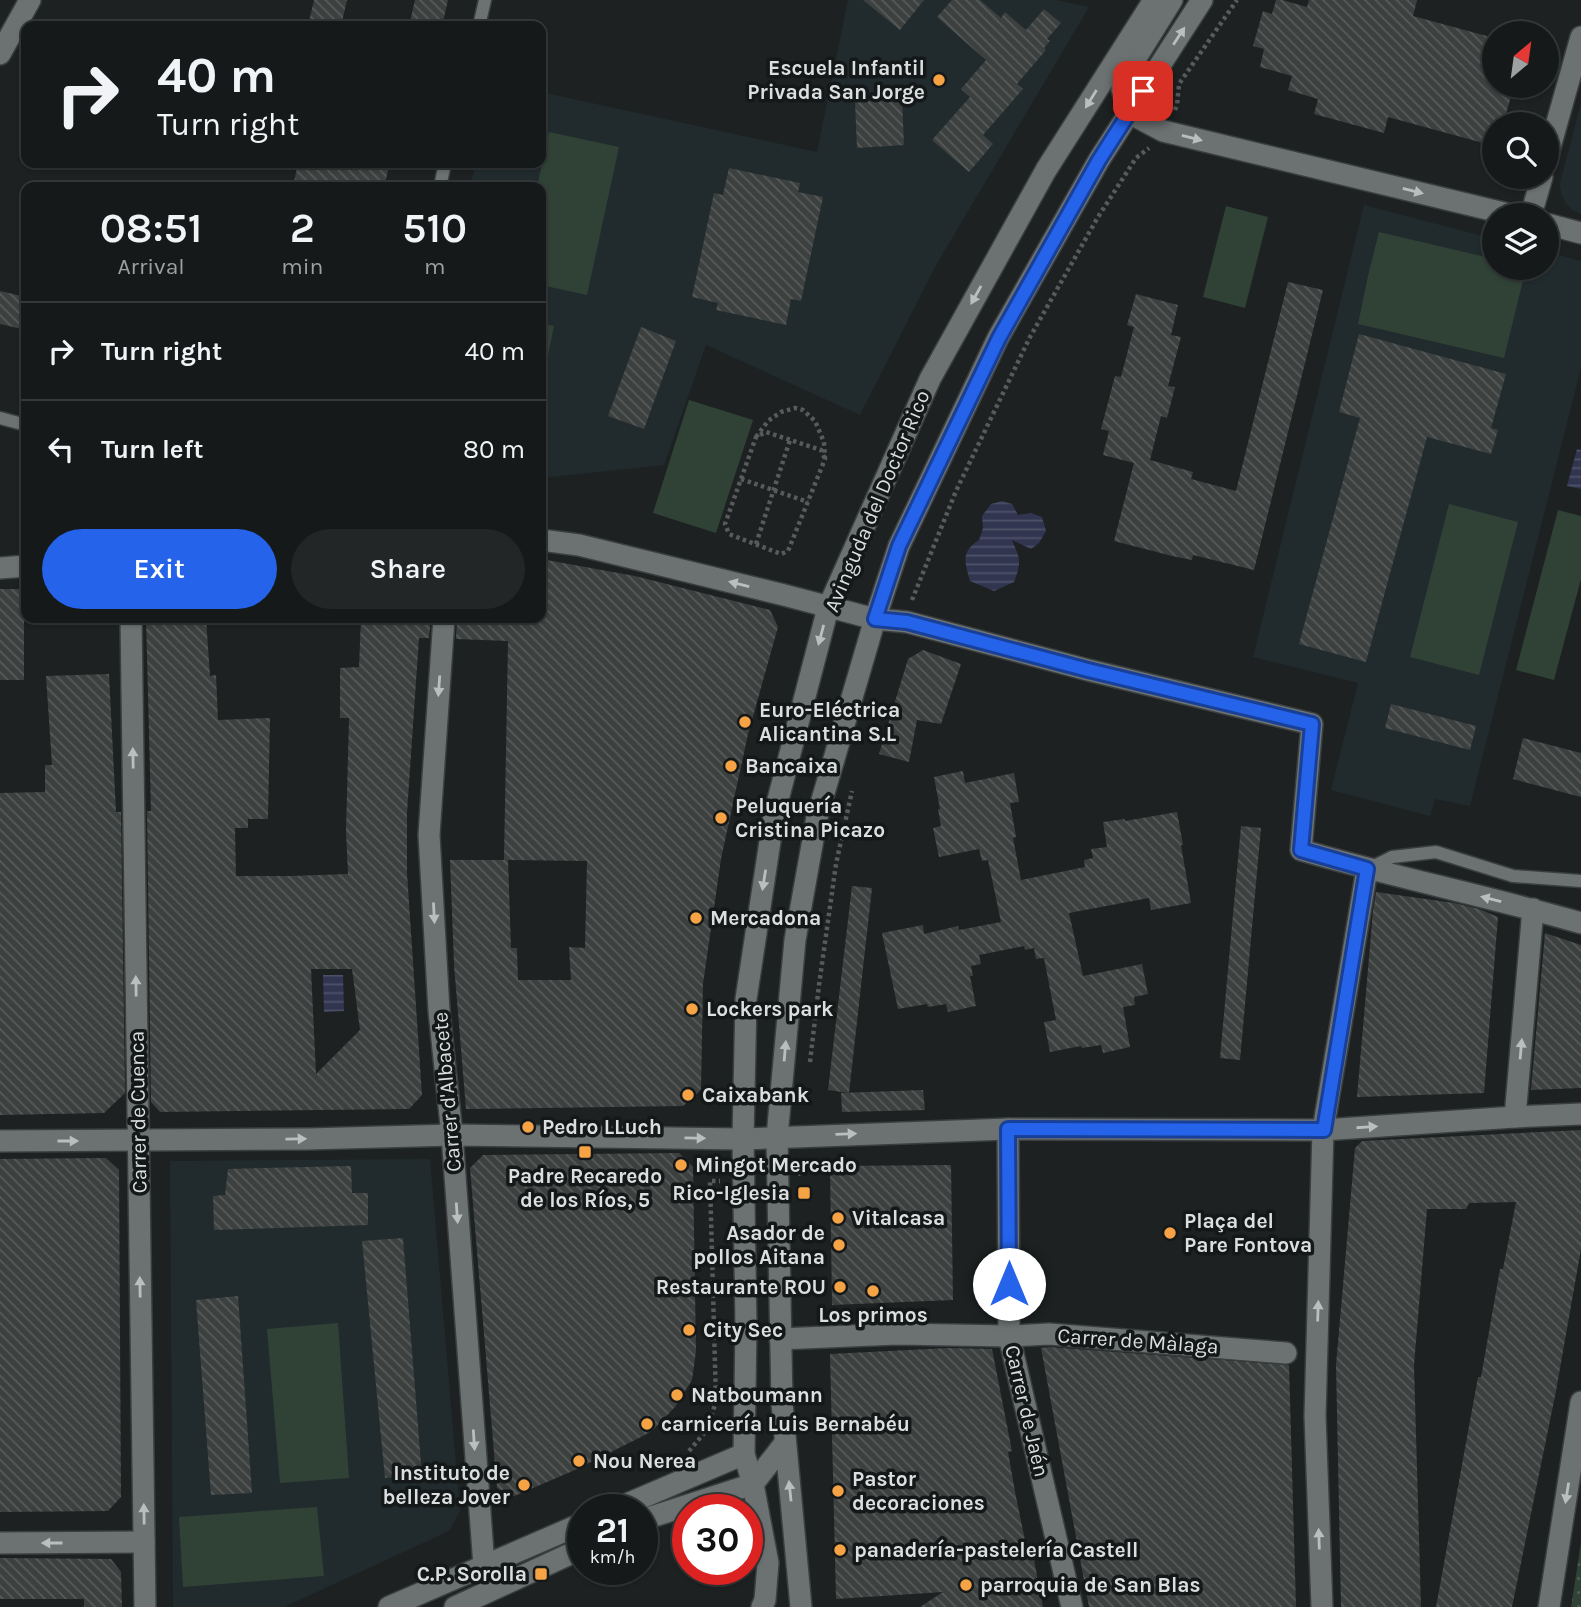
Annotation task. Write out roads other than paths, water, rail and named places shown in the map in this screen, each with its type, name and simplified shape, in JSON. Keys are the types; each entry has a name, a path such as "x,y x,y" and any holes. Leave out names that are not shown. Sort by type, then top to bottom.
{"street":[{"path":"0,54 30,0"},
{"name":"Avinguda del Doctor Rico","path":"758,1477 744,1454 746,1326 743,1139 746,999 774,815 828,608 930,379 1046,170 1154,0"},
{"path":"1172,0 1126,74 1122,89 1129,113 1163,131 1482,208"},
{"name":"Avinguda del Doctor Rico","path":"801,1607 785,1443 780,1339 777,1137 795,940 817,817 899,546 999,338 1099,160 1202,0"},
{"path":"1559,115 1581,37"},
{"path":"1559,227 1581,233"},
{"path":"546,541 592,548 875,619 907,622 1088,670 1312,724 1301,850 1581,923"},
{"path":"0,568 21,566"},
{"name":"Carrer de Cuenca","path":"131,623 145,1607"},
{"name":"Carrer d'Albacete","path":"444,623 429,835 439,1011 452,1135 484,1566"},
{"path":"1322,1607 1315,1416 1324,1130 1367,869"},
{"path":"1515,1117 1533,909"},
{"path":"0,1141 452,1135 743,1139 1008,1129 1324,1130 1581,1114"},
{"name":"Carrer de Jaén","path":"1008,1129 1009,1336 1072,1607"},
{"name":"Carrer de Màlaga","path":"780,1339 897,1334 1049,1334 1286,1353"},
{"path":"1549,1607 1581,1402"},
{"path":"658,1514 758,1477 785,1443"},
{"path":"650,1494 744,1454"},
{"path":"758,1477 775,1532 797,1559"},
{"path":"758,1477 768,1563 762,1607"},
{"path":"388,1607 567,1530"},
{"path":"0,1543 144,1542"},
{"path":"455,1607 567,1555"}],"lane":[{"path":"480,21 485,0"},
{"path":"0,418 21,424"},
{"path":"1367,869 1391,857 1436,852 1513,876 1581,881"}],"water":[{"path":"1577,449 1581,450 1581,489 1567,486"},
{"path":"1002,501 1012,504 1018,515 1031,513 1042,517 1046,531 1039,543 1031,549 1012,540 1019,560 1017,575 1014,582 994,591 970,581 965,558 969,549 979,540 983,528 982,516 991,504"},
{"path":"323,975 343,975 344,1011 324,1012"}],"place":[{"name":"Escuela Infantil Privada San Jorge","path":"939,80"},
{"name":"Euro-Eléctrica Alicantina S.L","path":"745,722"},
{"name":"Bancaixa","path":"731,766"},
{"name":"Peluquería Cristina Picazo","path":"721,818"},
{"name":"Mercadona","path":"696,918"},
{"name":"Lockers park","path":"692,1009"},
{"name":"Caixabank","path":"688,1095"},
{"name":"Pedro LLuch","path":"528,1127"},
{"name":"Padre Recaredo de los Ríos, 5","path":"585,1152"},
{"name":"Mingot Mercado","path":"681,1165"},
{"name":"Rico-Iglesia","path":"804,1193"},
{"name":"Vitalcasa","path":"838,1218"},
{"name":"Plaça del Pare Fontova","path":"1170,1233"},
{"name":"Asador de pollos Aitana","path":"839,1245"},
{"name":"Restaurante ROU","path":"840,1287"},
{"name":"Los primos","path":"873,1291"},
{"name":"City Sec","path":"689,1330"},
{"name":"Natboumann","path":"677,1395"},
{"name":"carnicería Luis Bernabéu","path":"647,1424"},
{"name":"Nou Nerea","path":"579,1461"},
{"name":"Instituto de belleza Jover","path":"524,1485"},
{"name":"Pastor decoraciones","path":"838,1491"},
{"name":"panadería-pastelería Castell","path":"840,1550"},
{"name":"C.P. Sorolla","path":"541,1574"},
{"name":"parroquia de San Blas","path":"966,1585"}]}
